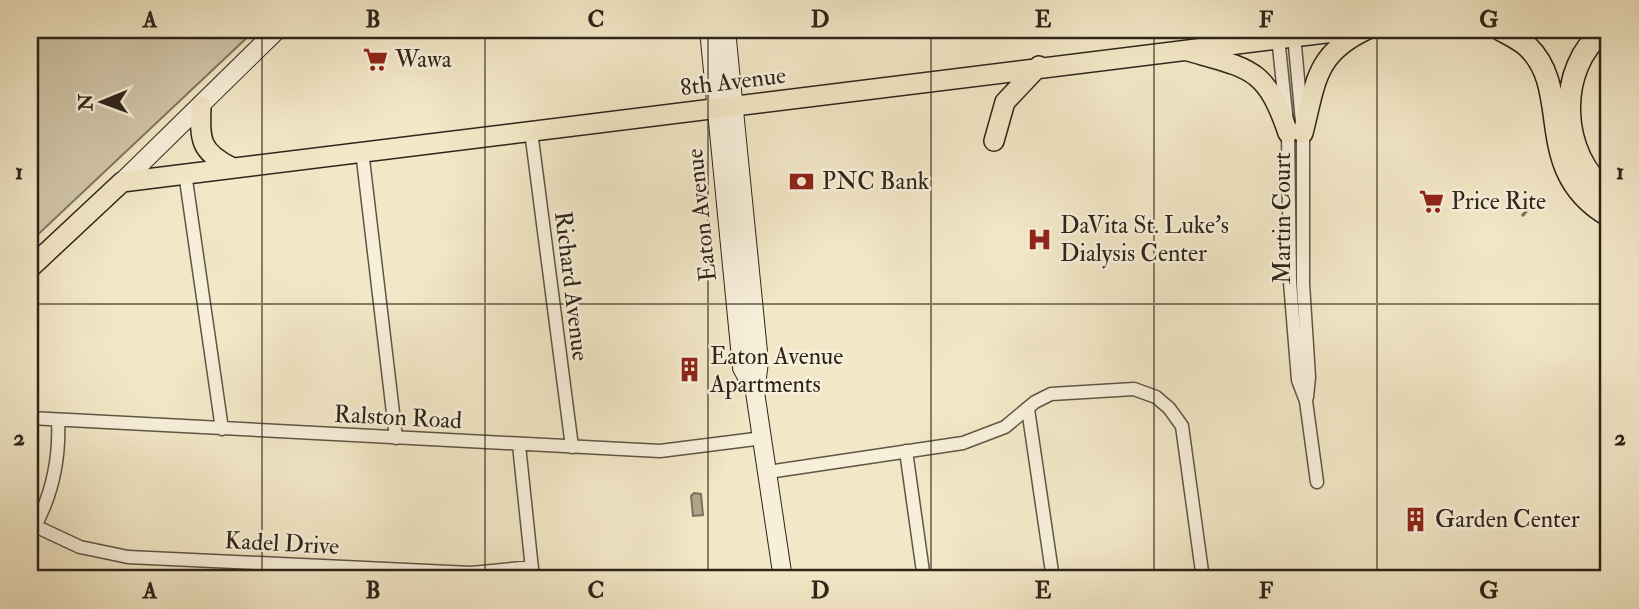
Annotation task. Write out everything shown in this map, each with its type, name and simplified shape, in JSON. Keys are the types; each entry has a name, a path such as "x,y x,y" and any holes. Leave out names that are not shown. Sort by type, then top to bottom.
{"highway":[{"path":"1501,30 1529,48 1539,62 1552,102 1557,145 1564,164 1583,195 1609,216"},
{"path":"1605,30 1578,66 1570,107 1570,132 1587,170 1609,192"}],"main road":[{"name":"8th Avenue","path":"122,182 1180,48 1350,30"},
{"path":"1295,133 1329,54 1366,30"},
{"path":"1180,48 1240,67 1261,79 1295,133"},
{"path":"994,141 1005,102 1039,66"},
{"path":"201,106 201,134 205,147 211,157 231,167"},
{"path":"30,268 122,182"}],"street":[{"path":"122,182 277,30"},
{"name":"Eaton Avenue","path":"709,30 723,107 759,362 755,392 783,579"},
{"name":"Eaton Avenue","path":"723,107 726,30"},
{"name":"Martin Court","path":"1286,36 1295,133 1309,377 1306,401 1317,482"},
{"name":"Richard Avenue","path":"531,131 572,447"},
{"path":"362,151 396,438"},
{"path":"185,173 222,429"},
{"path":"768,472 906,452 988,436 1051,394 1134,389 1156,397 1176,416 1186,440 1203,579"},
{"path":"1028,409 1053,579"},
{"name":"Ralston Road","path":"30,418 660,451 763,438"},
{"path":"32,530 47,499 56,468 58,420"},
{"path":"519,445 532,573"},
{"path":"906,452 924,579"},
{"name":"Kadel Drive","path":"32,530 80,547 128,557 471,573 532,573"}],"shaded area":[{"path":"30,30 255,30 30,242"},
{"path":"694,493 701,494 703,515 693,516 691,496"}],"waterway":[{"path":"1523,215 1533,203"}],"place":[{"name":"Wawa","path":"375,59"},
{"name":"PNC Bank","path":"802,181"},
{"name":"Price Rite","path":"1431,201"},
{"name":"DaVita St. Luke's Dialysis Center","path":"1040,239"},
{"name":"Eaton Avenue Apartments","path":"690,370"},
{"name":"Garden Center","path":"1415,519"}]}
